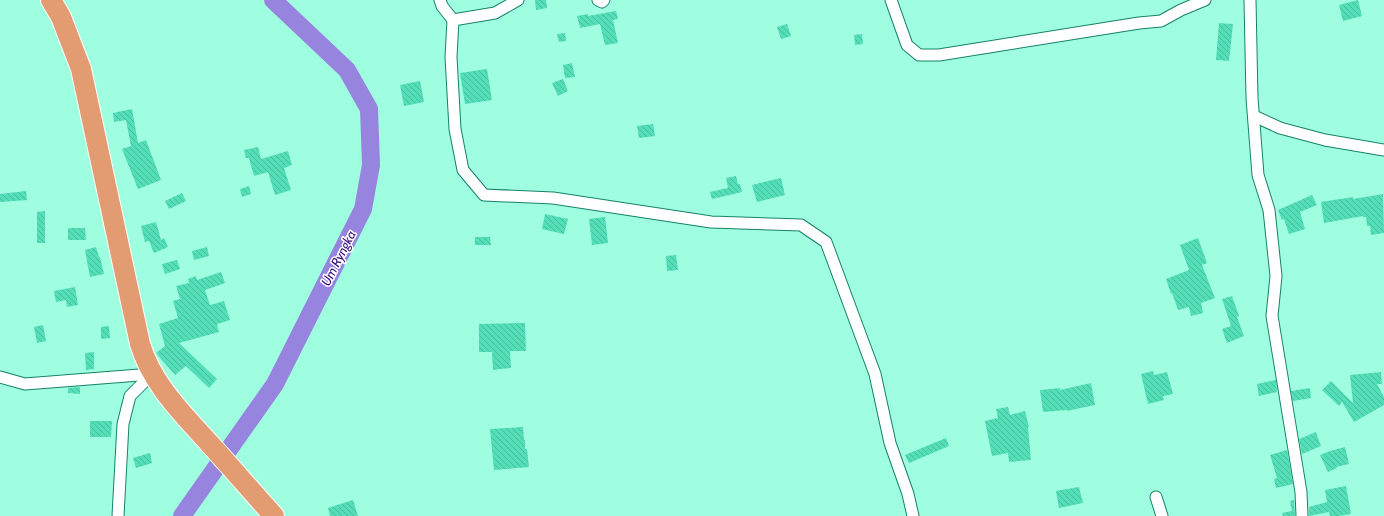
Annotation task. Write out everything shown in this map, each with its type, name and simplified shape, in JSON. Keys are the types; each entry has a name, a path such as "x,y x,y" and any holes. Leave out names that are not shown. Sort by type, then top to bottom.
{"highway":[{"path":"51,0 61,17 81,69 144,359 152,374 172,402 270,511"}],"street":[{"path":"440,0 442,6 453,20 451,57 455,129 463,170 484,195 553,198 711,222 801,225 826,242 875,374 890,443 908,494 913,516"},
{"path":"453,20 495,14 518,0"},
{"path":"598,0 602,2 604,0"},
{"path":"891,0 907,45 919,55 940,55 1139,23 1161,22 1181,10 1205,0"},
{"path":"1250,0 1254,116 1258,175 1268,210 1276,276 1272,316 1301,492 1302,516"},
{"path":"1254,116 1280,128 1325,140 1384,150"},
{"path":"0,377 25,384 152,374"},
{"path":"118,516 123,424 130,396 152,374"},
{"path":"1156,497 1162,516"}],"building":[{"path":"535,0 546,0 547,8 536,10"},
{"path":"1358,0 1362,16 1343,21 1339,5"},
{"path":"616,11 618,19 613,20 618,43 605,45 600,24 580,28 577,16 588,14 588,16"},
{"path":"1219,23 1233,24 1229,61 1216,60"},
{"path":"787,24 791,36 781,39 777,27"},
{"path":"565,33 566,41 559,42 557,34"},
{"path":"862,34 863,44 855,45 854,35"},
{"path":"572,63 575,77 565,78 563,65"},
{"path":"487,69 492,100 465,104 460,73"},
{"path":"563,79 568,91 558,96 552,83"},
{"path":"420,81 424,102 404,106 400,85"},
{"path":"132,109 138,143 146,140 161,180 138,189 122,149 131,146 126,120 114,122 113,113"},
{"path":"653,124 655,136 639,138 637,126"},
{"path":"258,147 261,159 288,151 292,165 284,168 291,190 275,195 268,172 254,176 249,158 246,158 244,150"},
{"path":"736,176 742,192 712,199 710,192 728,188 726,178"},
{"path":"781,178 785,195 757,202 752,185"},
{"path":"249,186 251,194 242,197 240,189"},
{"path":"26,191 27,200 0,202 0,194"},
{"path":"182,193 186,201 169,209 165,201"},
{"path":"1383,194 1384,233 1371,235 1370,226 1367,226 1366,217 1363,216 1324,223 1321,202"},
{"path":"1312,195 1317,205 1300,212 1305,229 1289,234 1284,219 1282,220 1278,210"},
{"path":"45,211 45,243 37,243 37,212"},
{"path":"545,214 568,219 564,234 542,229"},
{"path":"605,217 608,243 592,245 589,219"},
{"path":"156,222 161,240 164,238 168,247 154,253 149,241 145,242 141,226"},
{"path":"68,228 85,228 86,240 68,240"},
{"path":"475,237 490,237 491,245 475,245"},
{"path":"1198,238 1207,263 1202,265 1215,298 1201,303 1203,313 1191,316 1189,307 1178,310 1166,279 1189,270 1180,245"},
{"path":"96,247 104,274 90,277 85,250"},
{"path":"207,247 209,256 194,260 192,251"},
{"path":"676,255 678,270 667,271 666,256"},
{"path":"177,260 180,269 165,274 162,264"},
{"path":"221,272 225,283 205,290 210,305 224,301 230,320 217,324 219,332 179,343 217,379 209,388 186,366 175,375 156,353 165,346 159,324 178,318 173,301 180,299 176,286 189,283 188,279 196,276 197,280"},
{"path":"75,287 78,305 67,307 66,300 56,302 54,291"},
{"path":"1232,296 1239,316 1237,317 1244,336 1227,343 1222,329 1231,326 1222,299"},
{"path":"525,323 526,351 510,351 511,368 493,370 492,352 479,352 479,324"},
{"path":"43,325 46,341 37,343 34,327"},
{"path":"109,326 110,338 101,339 101,327"},
{"path":"94,352 94,369 86,370 85,353"},
{"path":"1153,371 1154,375 1167,372 1173,394 1163,396 1164,400 1148,404 1141,374"},
{"path":"1381,372 1382,384 1377,384 1384,397 1384,405 1354,422 1342,402 1339,406 1322,390 1331,381 1353,403 1350,375"},
{"path":"1276,380 1277,392 1259,396 1257,384"},
{"path":"1091,383 1095,405 1067,411 1043,412 1040,390 1060,388 1060,390"},
{"path":"80,387 80,394 68,393 68,388"},
{"path":"1310,388 1311,398 1293,401 1291,391"},
{"path":"1008,407 1010,415 1025,411 1029,427 1031,460 1009,462 1008,453 992,456 985,421 998,418 996,409"},
{"path":"90,421 112,421 111,437 90,437"},
{"path":"523,427 525,449 527,449 529,467 494,470 490,429"},
{"path":"1316,432 1321,446 1302,454 1299,439"},
{"path":"946,438 949,446 909,463 905,455"},
{"path":"1345,447 1349,464 1336,467 1337,468 1328,472 1320,455"},
{"path":"1287,450 1293,484 1276,488 1274,479 1277,478 1270,455"},
{"path":"150,453 152,463 136,468 133,458"},
{"path":"1346,486 1351,514 1330,516 1329,512 1309,516 1309,507 1327,502 1325,490"},
{"path":"1079,487 1083,503 1059,508 1056,491"},
{"path":"353,500 358,516 330,516 328,508"},
{"path":"1294,500 1295,516 1283,516 1282,513 1292,511 1290,501"}],"waterway":[{"name":"Um Ryngka","path":"182,516 275,384 363,209 371,165 369,109 347,70 273,0"}]}
